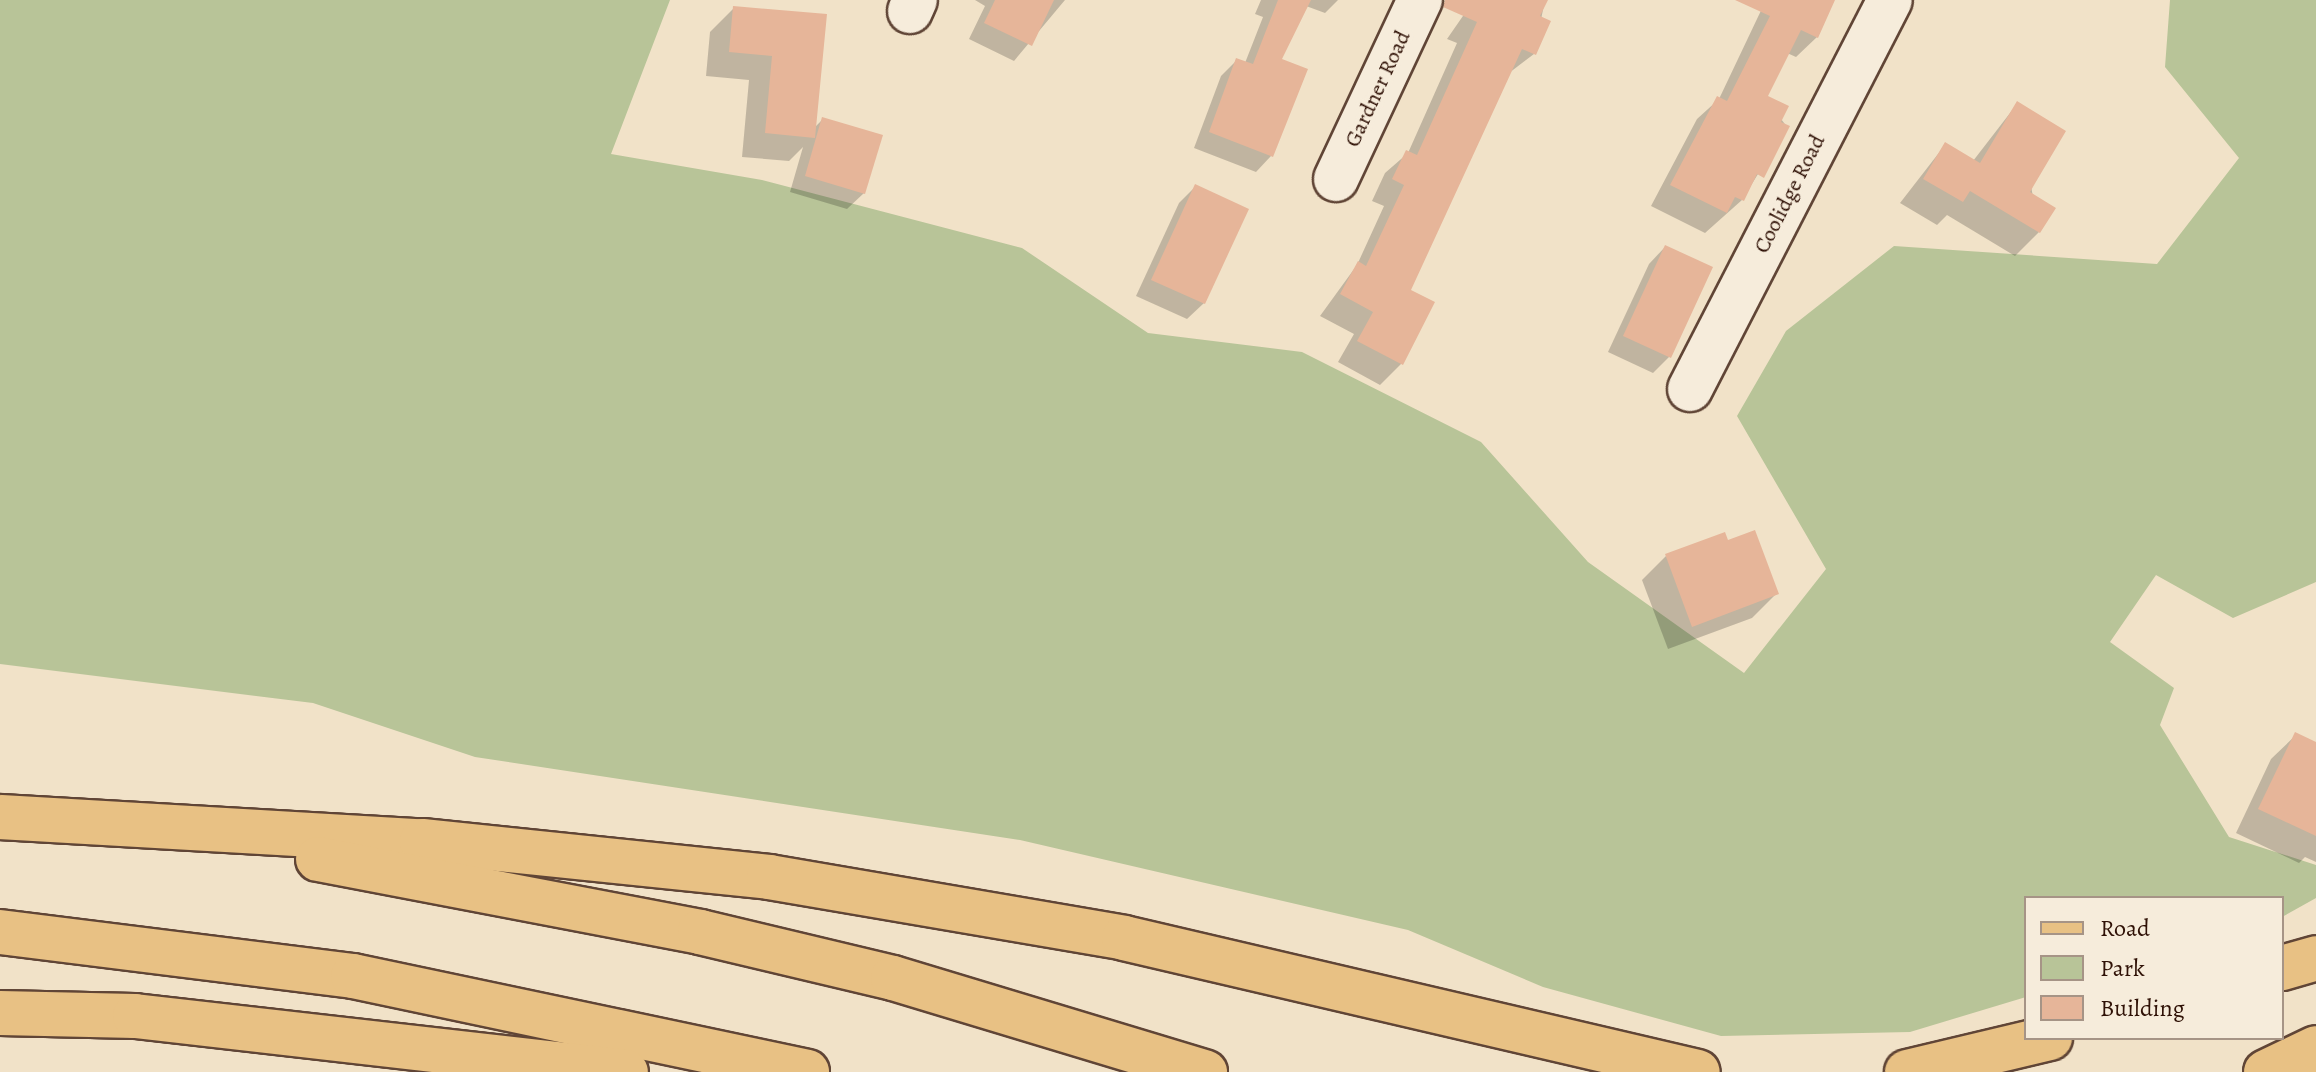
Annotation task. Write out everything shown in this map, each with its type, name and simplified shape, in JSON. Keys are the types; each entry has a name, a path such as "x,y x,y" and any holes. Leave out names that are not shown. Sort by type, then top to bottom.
{"main road":[{"path":"0,817 306,857 685,928 907,982 1205,1072"},
{"path":"0,817 422,841 858,890 1124,938 1698,1072"},
{"path":"0,932 353,976 807,1072"},
{"path":"2284,967 2316,958"},
{"path":"0,1013 135,1016 626,1072"},
{"path":"1907,1072 2042,1040"},
{"path":"2266,1072 2316,1048"}],"street":[{"name":"Gardner Road","path":"1336,179 1420,0"},
{"name":"Coolidge Road","path":"1690,389 1890,0"}],"green space":[{"path":"0,0 670,0 611,154 762,180 1022,248 1148,333 1302,352 1481,442 1588,562 1744,673 1826,569 1737,416 1786,331 1894,246 2157,264 2239,158 2165,67 2170,0 2316,0 2316,582 2233,618 2156,575 2110,642 2174,688 2160,725 2229,837 2316,865 2316,898 2284,916 2284,896 2024,896 2024,998 1910,1032 1721,1036 1543,987 1408,930 1020,840 475,757 313,703 0,664"}],"building":[{"path":"995,0 1054,0 1032,46 984,23"},
{"path":"1278,0 1311,0 1282,59 1308,69 1273,157 1209,132 1236,58 1253,64"},
{"path":"1445,0 1548,0 1540,16 1551,21 1536,55 1522,49 1411,290 1435,302 1403,365 1357,341 1373,312 1340,294 1358,261 1366,266 1404,185 1392,179 1406,150 1417,155 1477,22 1443,7"},
{"path":"1735,0 1835,0 1818,38 1801,30 1768,96 1789,106 1781,122 1790,126 1764,178 1757,174 1744,201 1735,197 1727,213 1670,185 1717,96 1727,101 1770,16"},
{"path":"733,6 827,14 815,138 765,133 772,56 729,52"},
{"path":"2017,101 2066,131 2030,192 2056,208 2040,233 1970,191 1963,202 1923,179 1945,142 1980,163"},
{"path":"822,117 883,135 865,194 805,176"},
{"path":"1195,184 1249,209 1205,304 1151,280"},
{"path":"1665,245 1713,267 1671,358 1623,336"},
{"path":"1755,530 1779,594 1692,627 1665,554 1725,532 1728,540"},
{"path":"2295,732 2316,742 2316,836 2258,809"}]}
